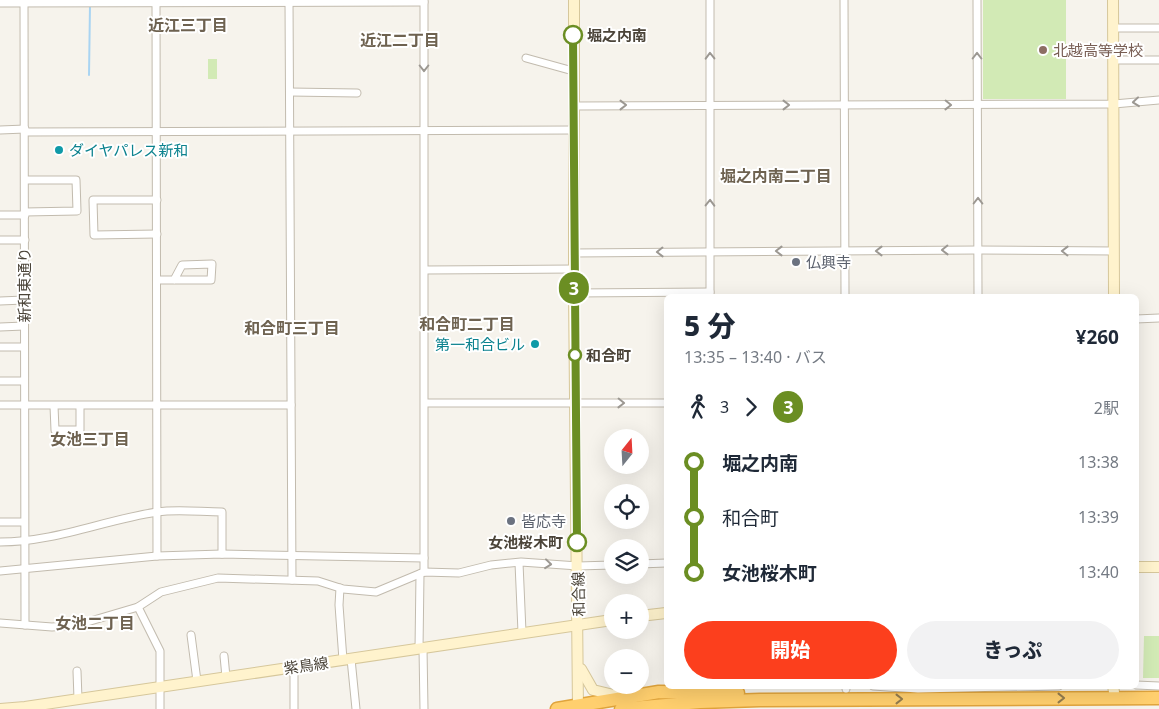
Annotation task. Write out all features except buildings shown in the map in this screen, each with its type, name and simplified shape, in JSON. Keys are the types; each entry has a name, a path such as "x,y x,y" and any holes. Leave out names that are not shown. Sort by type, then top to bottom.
{"highway":[{"path":"621,709 659,692 717,692 880,699"},
{"path":"557,709 638,701 1159,698"}],"street":[{"name":"和合線","path":"574,0 574,293 579,707"},
{"path":"574,293 710,294 710,0"},
{"path":"844,0 845,294"},
{"path":"977,0 978,294"},
{"path":"1114,0 1114,294"},
{"path":"156,1 157,556"},
{"path":"0,4 24,2 156,1 424,1 426,270 424,558 421,648 424,709"},
{"path":"290,1 290,554 292,580"},
{"name":"新和東通り","path":"24,2 25,625"},
{"path":"1114,28 1159,28"},
{"path":"526,58 573,71"},
{"path":"1114,60 1159,60"},
{"path":"290,92 357,93"},
{"path":"575,106 1114,104 1159,100"},
{"path":"0,130 157,132 574,130"},
{"path":"0,215 77,211 76,180 25,180"},
{"path":"157,200 93,200 94,235 157,234"},
{"path":"0,240 24,240"},
{"path":"574,253 978,250 1114,251"},
{"path":"157,280 174,280 211,280 212,264 182,265 174,280"},
{"path":"426,270 574,269"},
{"path":"0,301 24,300"},
{"path":"1139,318 1159,318"},
{"path":"0,327 24,326"},
{"path":"0,347 24,347"},
{"path":"0,381 24,381"},
{"path":"425,403 664,403"},
{"path":"0,405 291,405"},
{"path":"54,406 55,430 80,430 80,406"},
{"path":"0,542 24,542 51,538 158,512 222,512 222,554"},
{"path":"0,522 24,522"},
{"path":"0,571 157,556 222,554 424,558"},
{"path":"519,563 522,632"},
{"path":"0,623 77,625 138,607 161,592 218,578 318,581 340,588 376,592 422,573 459,573 491,565 519,563 604,565"},
{"path":"649,564 664,563"},
{"path":"1139,567 1159,567"},
{"path":"340,588 339,605 356,709"},
{"path":"138,607 160,651 160,709"},
{"path":"649,615 664,613"},
{"name":"紫鳥線","path":"0,709 25,708 294,666 604,621"},
{"path":"191,634 197,681"},
{"path":"224,656 226,677"},
{"path":"579,663 593,690 638,701"},
{"path":"294,666 294,709"},
{"path":"77,671 78,699"},
{"path":"1139,685 1159,686"},
{"path":"659,692 666,689"}],"green space":[{"name":"北越高等学校","path":"983,0 1066,0 1066,99 983,99"},
{"path":"208,59 217,59 217,79 208,79"},
{"path":"1144,636 1159,636 1159,678 1143,678"}],"waterway":[{"path":"89,75 90,5"}],"bus line":[{"name":"3","path":"573,35 577,542"}],"place":[{"name":"堀之内南","path":"573,35"},
{"name":"北越高等学校","path":"1043,50"},
{"name":"ダイヤパレス新和","path":"59,150"},
{"name":"仏興寺","path":"796,262"},
{"name":"第一和合ビル","path":"535,344"},
{"name":"和合町","path":"575,355"},
{"name":"皆応寺","path":"511,521"},
{"name":"女池桜木町","path":"577,542"}],"district":[{"name":"近江三丁目","path":"188,25"},
{"name":"近江二丁目","path":"400,40"},
{"name":"堀之内南二丁目","path":"776,176"},
{"name":"和合町二丁目","path":"467,324"},
{"name":"和合町三丁目","path":"292,328"},
{"name":"女池三丁目","path":"90,439"},
{"name":"女池二丁目","path":"95,623"}]}
